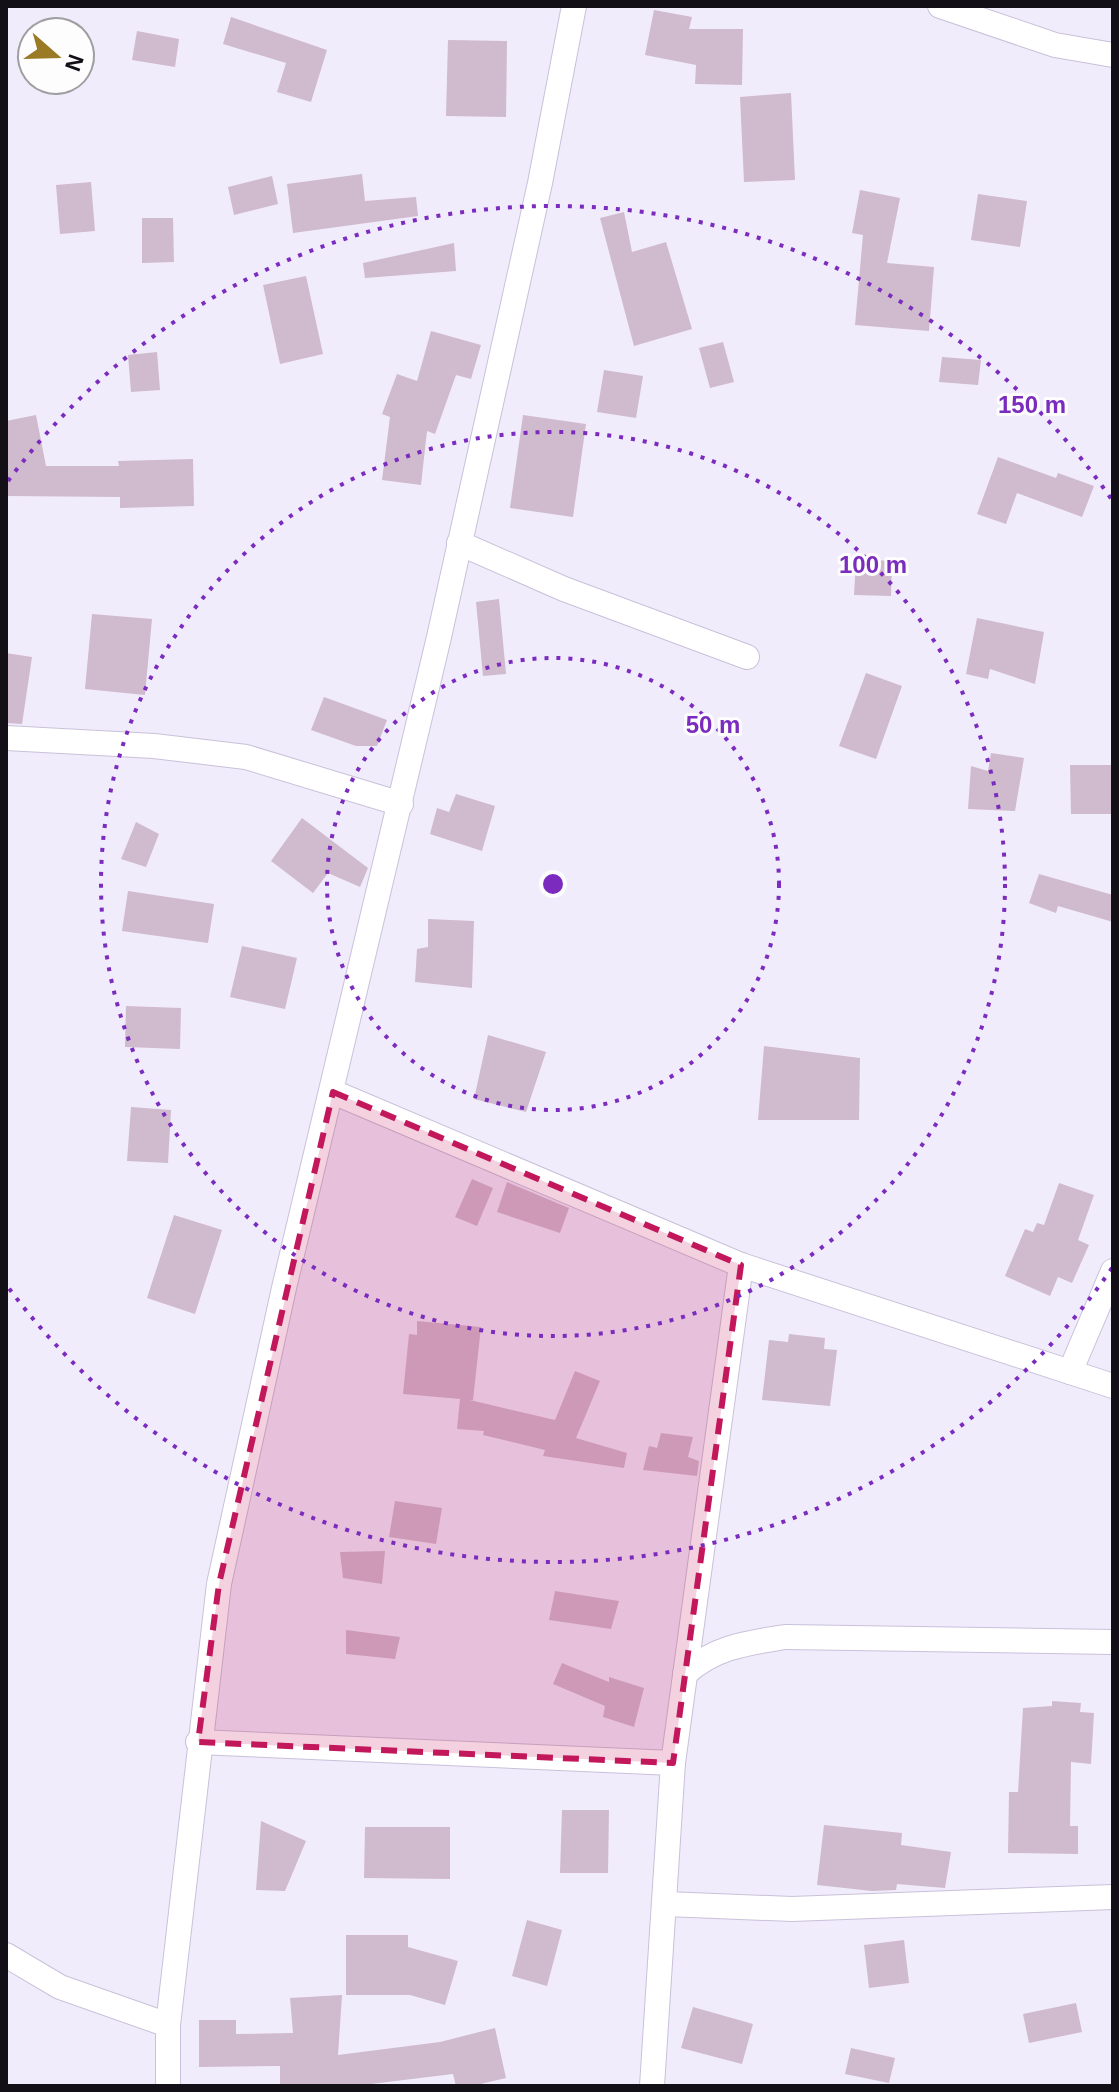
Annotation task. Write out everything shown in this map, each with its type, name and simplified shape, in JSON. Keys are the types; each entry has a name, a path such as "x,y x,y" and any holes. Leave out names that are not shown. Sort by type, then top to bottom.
{"street":[{"path":"168,2086 168,2025 198,1742 222,1568 401,804 540,183 574,6"},
{"path":"940,6 1055,45 1113,55"},
{"path":"459,543 564,589 747,657"},
{"path":"6,738 154,746 246,757 401,804"},
{"path":"333,1092 741,1265 1113,1386"},
{"path":"652,2086 673,1763 741,1265"},
{"path":"1070,1372 1113,1271"},
{"path":"685,1674 703,1657 737,1645 785,1637 1113,1642"},
{"path":"198,1742 673,1763"},
{"path":"666,1904 792,1909 1113,1897"},
{"path":"6,1955 60,1987 168,2025"}],"highlighted area":[{"path":"333,1092 741,1265 673,1763 198,1742 219,1584"}],"building":[{"path":"654,10 692,17 689,29 743,29 742,85 695,84 696,65 645,55"},
{"path":"231,17 327,50 311,102 277,92 286,63 223,44"},
{"path":"137,31 179,39 175,67 132,60"},
{"path":"448,40 507,41 506,117 446,116"},
{"path":"791,93 795,180 744,182 740,97"},
{"path":"362,174 365,201 416,197 418,216 293,233 287,184"},
{"path":"272,176 278,204 234,215 228,187"},
{"path":"91,182 95,231 60,234 56,185"},
{"path":"860,190 900,198 887,263 934,267 929,331 855,325 863,235 852,233"},
{"path":"978,194 1027,201 1020,247 971,240"},
{"path":"624,212 632,252 666,242 692,329 634,346 600,218"},
{"path":"142,218 173,218 174,262 142,263"},
{"path":"454,243 456,271 365,278 363,263"},
{"path":"306,276 323,354 280,364 263,285"},
{"path":"431,331 481,345 471,379 456,375 435,434 427,431 421,485 382,480 390,417 382,414 397,374 417,381"},
{"path":"723,342 734,382 710,388 699,348"},
{"path":"157,352 160,390 131,392 128,355"},
{"path":"942,357 981,360 978,385 939,382"},
{"path":"604,370 643,376 636,418 597,412"},
{"path":"36,415 46,466 119,466 118,461 193,459 194,506 120,508 120,497 6,496 6,421"},
{"path":"523,415 586,424 573,517 510,508"},
{"path":"998,457 1056,478 1058,473 1094,486 1082,517 1017,493 1006,524 977,514"},
{"path":"856,559 892,561 891,596 854,595"},
{"path":"499,599 506,674 483,676 476,602"},
{"path":"92,614 152,619 145,695 85,689"},
{"path":"977,618 1044,632 1035,684 990,669 988,679 966,674"},
{"path":"6,653 32,657 22,724 6,723"},
{"path":"866,673 902,686 876,759 839,746"},
{"path":"324,697 387,720 377,746 356,746 311,730"},
{"path":"991,753 1024,758 1015,811 968,809 971,766 988,771"},
{"path":"1070,765 1113,765 1113,814 1071,814"},
{"path":"456,794 495,806 482,851 430,834 437,808 449,812"},
{"path":"302,818 368,868 360,887 328,873 313,893 271,861"},
{"path":"136,822 159,834 146,867 121,859"},
{"path":"1039,874 1113,895 1113,922 1058,906 1056,913 1029,903"},
{"path":"128,891 214,904 208,943 122,931"},
{"path":"428,919 474,921 472,988 415,982 417,949 428,947"},
{"path":"242,946 297,958 285,1009 230,997"},
{"path":"126,1006 181,1008 180,1049 125,1047"},
{"path":"488,1035 546,1052 526,1112 474,1099"},
{"path":"764,1046 860,1058 859,1120 758,1120"},
{"path":"131,1107 171,1110 168,1163 127,1161"},
{"path":"472,1179 493,1188 477,1226 455,1217"},
{"path":"507,1182 569,1208 560,1233 497,1212"},
{"path":"1059,1183 1094,1195 1078,1240 1089,1245 1072,1283 1058,1277 1050,1296 1005,1276 1025,1229 1033,1232 1037,1223 1044,1225"},
{"path":"174,1215 222,1230 195,1314 147,1298"},
{"path":"417,1321 481,1327 473,1400 470,1400 555,1420 575,1371 600,1381 576,1438 627,1453 624,1468 543,1456 545,1450 483,1435 484,1431 457,1429 460,1399 403,1394 409,1334 417,1335"},
{"path":"789,1334 825,1338 824,1349 837,1350 830,1406 762,1400 769,1340 788,1342"},
{"path":"661,1433 693,1437 688,1457 699,1461 697,1476 643,1470 649,1446 657,1448"},
{"path":"395,1501 442,1508 436,1544 389,1537"},
{"path":"385,1551 382,1584 343,1578 340,1552"},
{"path":"555,1591 619,1601 611,1629 549,1620"},
{"path":"346,1630 400,1637 395,1659 346,1654"},
{"path":"562,1663 609,1682 609,1677 644,1688 634,1727 603,1717 605,1706 553,1684"},
{"path":"1052,1701 1081,1703 1080,1712 1094,1713 1091,1764 1071,1762 1070,1826 1078,1826 1078,1854 1008,1853 1009,1792 1018,1792 1023,1708 1052,1706"},
{"path":"562,1810 609,1810 608,1873 560,1873"},
{"path":"261,1821 306,1841 285,1891 256,1890"},
{"path":"824,1825 902,1833 901,1845 951,1852 945,1888 897,1884 896,1890 872,1891 817,1885"},
{"path":"365,1827 450,1827 450,1879 364,1878"},
{"path":"527,1920 562,1930 547,1986 512,1976"},
{"path":"346,1935 408,1935 408,1947 458,1961 445,2005 410,1995 346,1995"},
{"path":"904,1940 909,1983 869,1988 864,1945"},
{"path":"342,1995 338,2055 440,2042 495,2028 506,2078 472,2086 456,2086 453,2074 371,2084 280,2085 280,2066 199,2067 199,2020 236,2020 236,2034 293,2033 290,1998"},
{"path":"1076,2003 1082,2032 1029,2043 1023,2014"},
{"path":"693,2007 753,2024 742,2064 681,2048"},
{"path":"851,2048 895,2058 889,2083 845,2074"}]}
